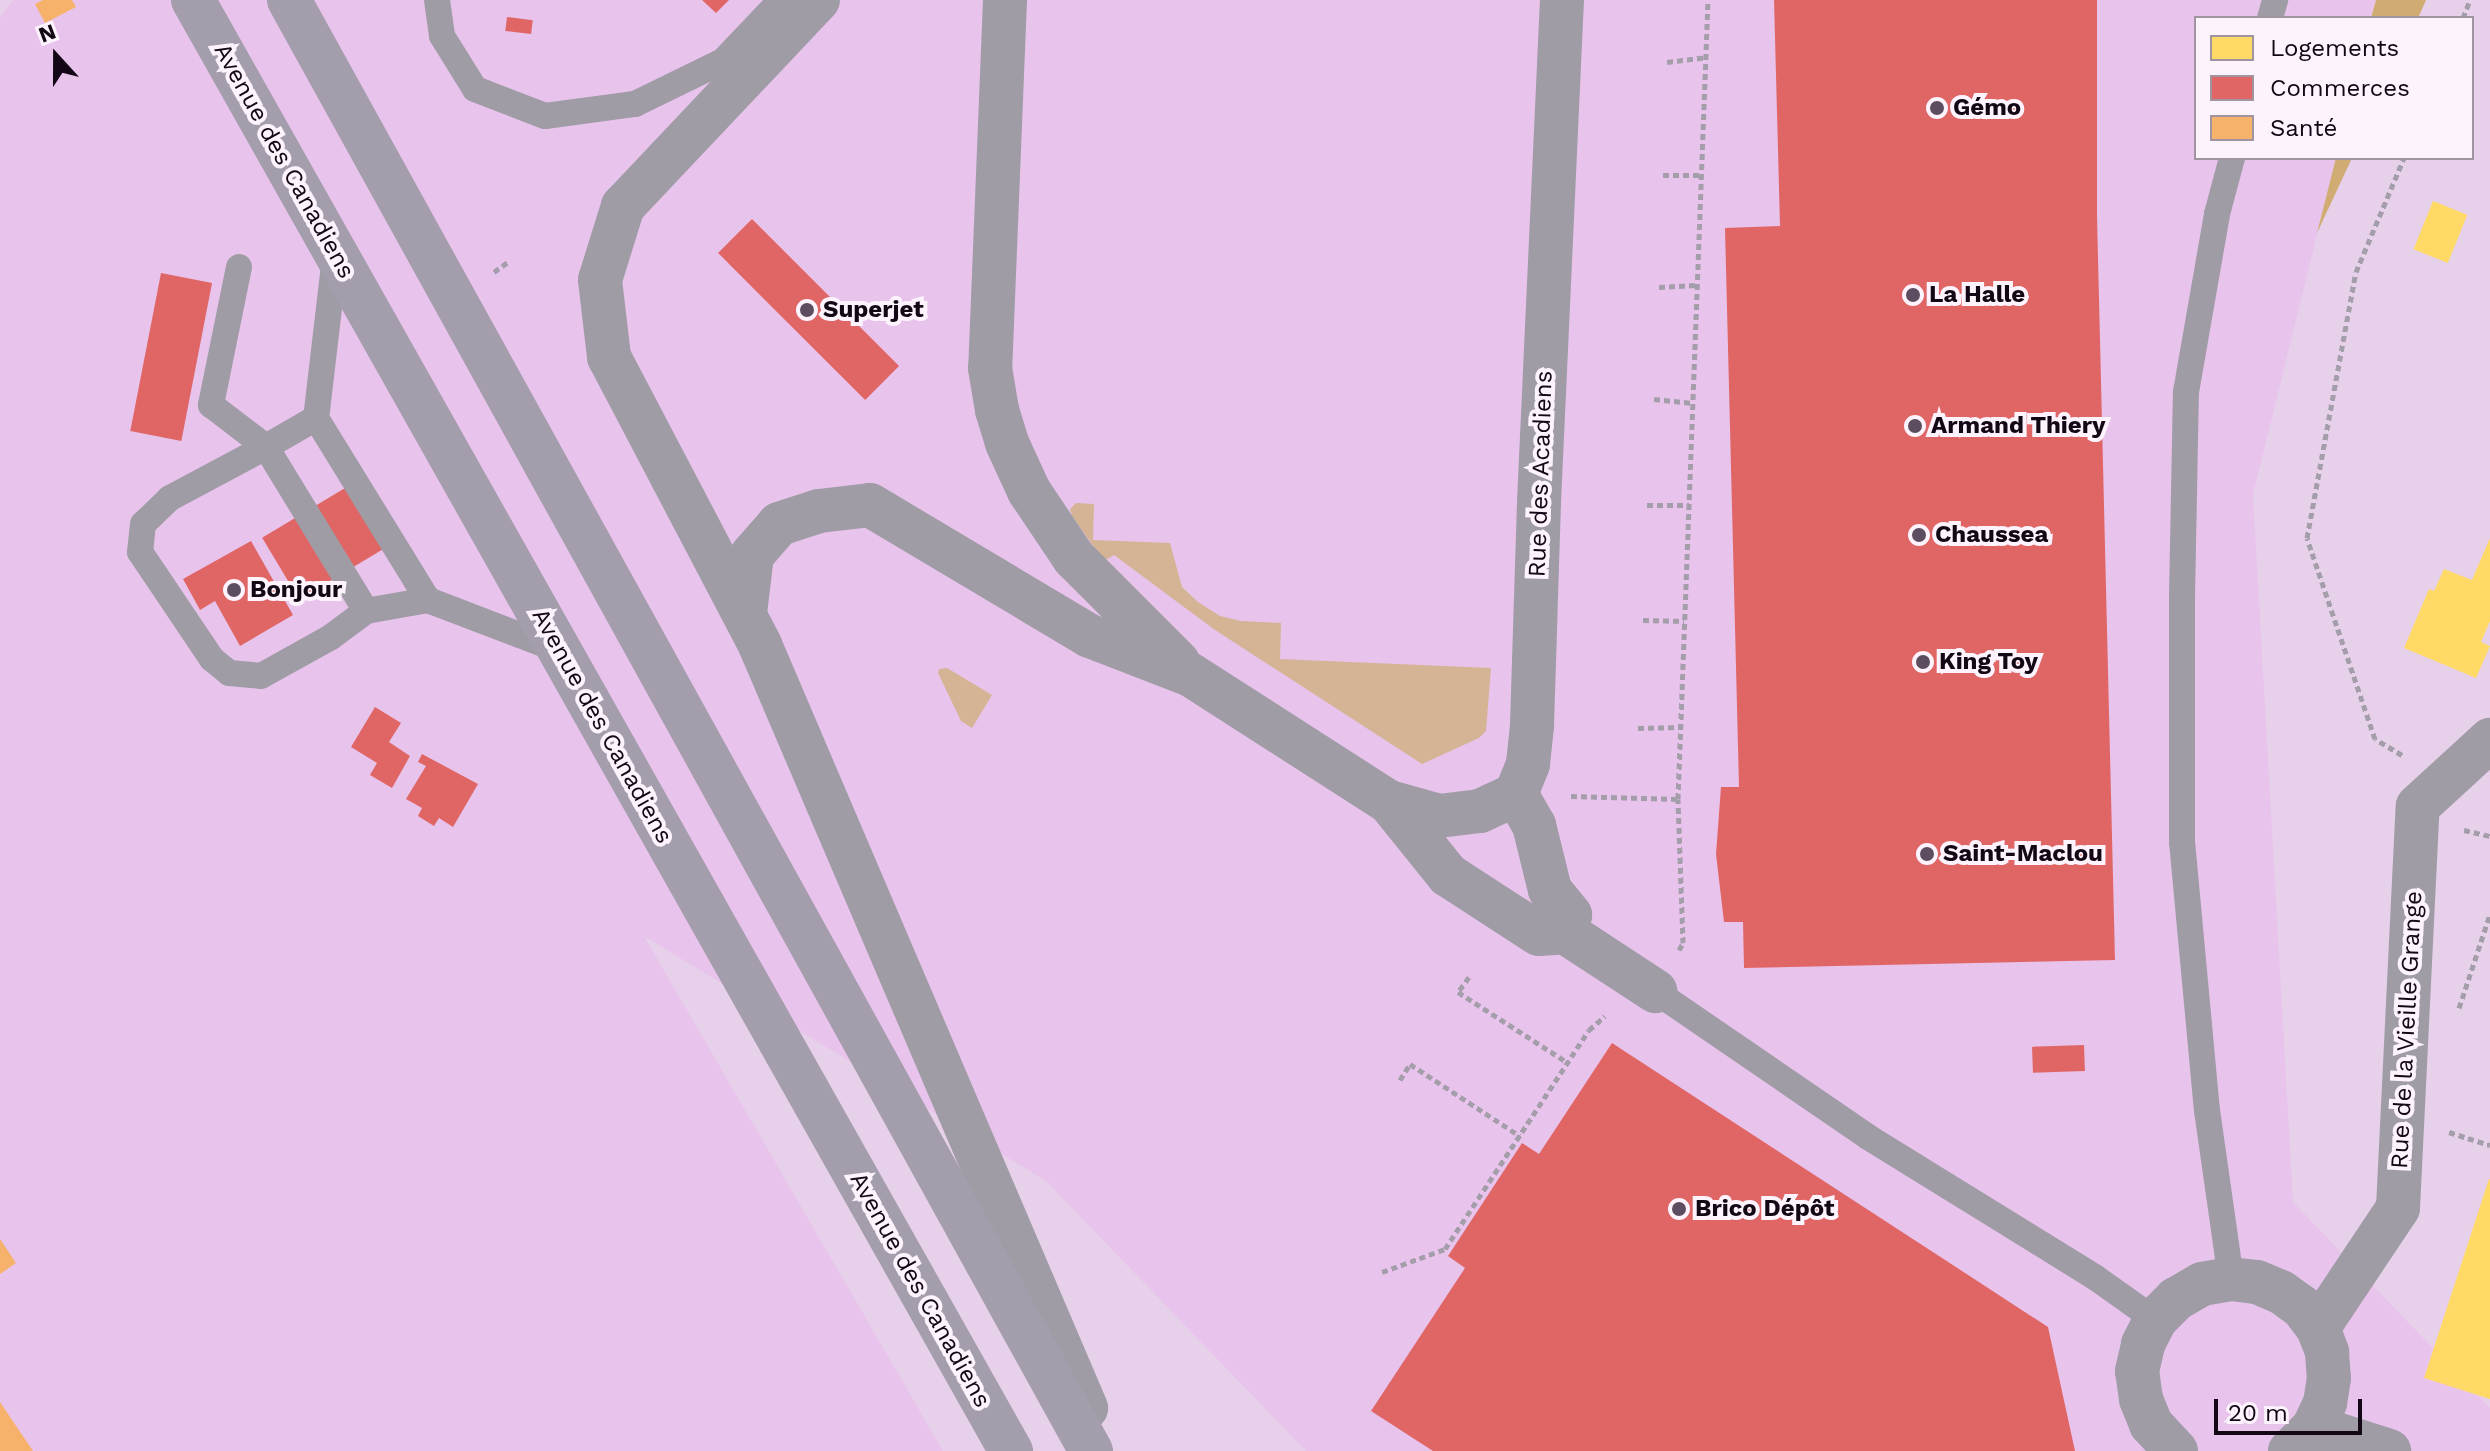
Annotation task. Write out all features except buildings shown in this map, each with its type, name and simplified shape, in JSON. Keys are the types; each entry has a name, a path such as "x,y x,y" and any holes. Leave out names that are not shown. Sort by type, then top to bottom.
{"main road":[{"name":"Avenue des Canadiens","path":"193,0 1011,1451"},
{"path":"289,0 1091,1451"}],"street":[{"path":"818,0 623,206 600,280 609,357 745,613 1104,1451"},
{"path":"1005,0 990,368 997,410 1007,443 1029,491 1074,558 1191,675"},
{"name":"Rue des Acadiens","path":"1516,794 1528,764 1532,725 1562,0"},
{"path":"745,613 752,555 779,524 819,511 870,505 1090,636 1191,675 1389,802 1439,816 1480,811 1516,794 1534,825 1550,890 1570,915 1565,932"},
{"name":"Rue de la Vieille Grange","path":"2318,1328 2398,1208 2418,806 2490,740"},
{"path":"1389,802 1448,875 1539,934 1565,932 1665,973"},
{"path":"2176,1451 2151,1424 2141,1399 2137,1371 2143,1344 2155,1320 2176,1299 2202,1284 2231,1279 2257,1282 2281,1292 2302,1307 2318,1328 2327,1352 2329,1378 2325,1403 2302,1439 2389,1451"}],"lane":[{"path":"437,0 442,36 475,89 545,116 635,104 648,98 723,61 781,0"},
{"path":"2231,160 2217,214 2186,392 2182,597 2182,842 2207,1111 2231,1279"},
{"path":"336,254 316,418 428,600"},
{"path":"239,267 211,405 266,447 366,611"},
{"path":"316,418 170,498 143,524 140,552 212,659 229,673 261,676 331,637 366,611 428,600 559,650"},
{"path":"1665,973 1868,1137 2096,1278 2155,1320"}],"path":[{"path":"1665,973 1683,943 1678,799 1708,0"},
{"path":"1667,62 1706,57"},
{"path":"2403,160 2356,272 2307,538 2375,739 2443,781"},
{"path":"1663,175 1701,175"},
{"path":"494,272 509,261"},
{"path":"1659,287 1697,285"},
{"path":"1654,399 1693,403"},
{"path":"1647,505 1689,505"},
{"path":"1643,620 1684,621"},
{"path":"1638,728 1681,727"},
{"path":"1563,796 1678,799"},
{"path":"1469,977 1458,992 1568,1063"},
{"path":"1382,1272 1443,1252 1589,1030 1614,1012"},
{"path":"1400,1080 1410,1064 1520,1136"},
{"path":"2435,1126 2490,1145"}],"shaded area":[{"path":"13,0 2376,0 2372,16 2194,16 2194,160 2336,160 2253,494 2293,1202 2490,1408 2490,1451 1306,1451 1046,1181 644,936 943,1451 0,1451 0,18"},
{"path":"2376,0 2426,0 2419,16 2372,16"},
{"path":"2335,160 2351,160 2317,233"},
{"path":"1076,503 1094,504 1093,540 1170,543 1182,587 1220,616 1241,621 1281,623 1280,659 1491,668 1486,731 1479,738 1422,764 1215,630 1114,555 1104,561 1072,516 1070,509"},
{"path":"947,668 992,695 972,728 961,721 938,673 939,669"}],"place":[{"name":"Gémo","path":"1937,108"},
{"name":"La Halle","path":"1913,295"},
{"name":"Superjet","path":"807,310"},
{"name":"Armand Thiery","path":"1915,426"},
{"name":"Chaussea","path":"1919,535"},
{"name":"Bonjour","path":"234,590"},
{"name":"King Toy","path":"1923,662"},
{"name":"Saint-Maclou","path":"1927,854"},
{"name":"Brico Dépôt","path":"1679,1209"}]}
